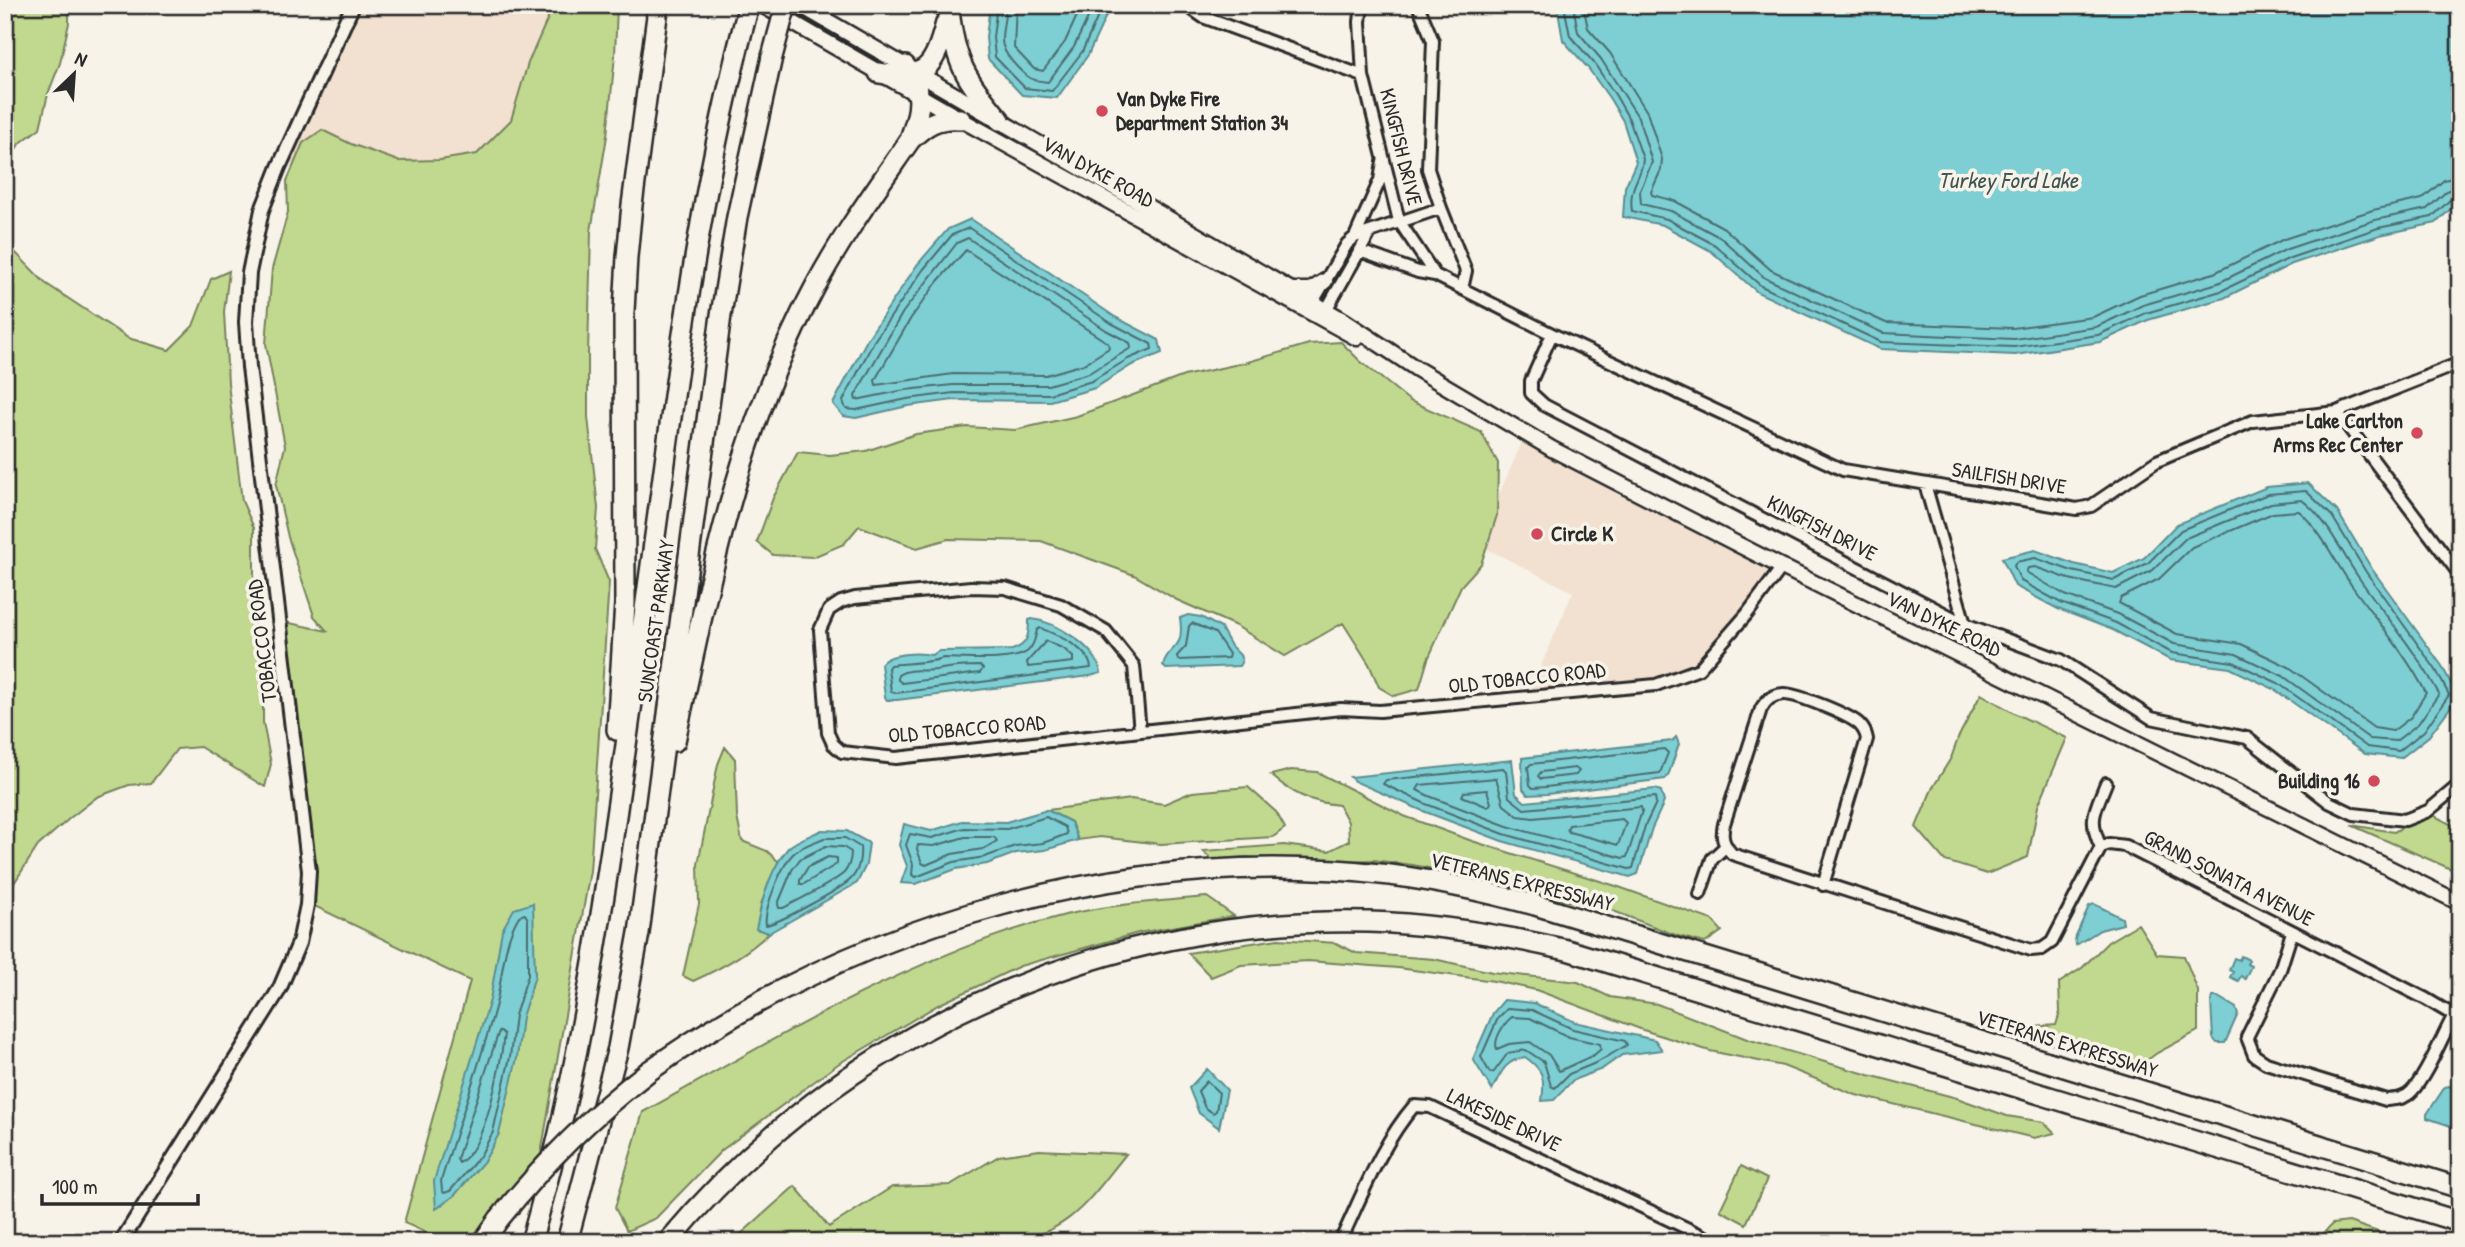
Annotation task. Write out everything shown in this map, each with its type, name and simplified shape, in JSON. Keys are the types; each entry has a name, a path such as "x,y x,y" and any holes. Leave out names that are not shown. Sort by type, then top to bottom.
{"highway":[{"name":"SUNCOAST PARKWAY","path":"531,1242 573,1080 589,994 691,276 716,146 750,5"},
{"name":"SUNCOAST PARKWAY","path":"568,1242 618,1048 639,933 654,838 668,706 721,315 737,217 786,5"},
{"path":"879,73 911,71 931,62 936,55 949,8"},
{"path":"949,8 958,60 972,87 1000,120"},
{"path":"610,858 625,603 623,419 626,271 657,9"},
{"path":"910,140 919,114 919,96 911,71"},
{"path":"654,838 722,529 753,426 775,371 814,288 836,250 910,140 934,121 944,118 960,119"},
{"name":"VETERANS EXPRESSWAY","path":"483,1242 499,1219 559,1149 599,1112 649,1071 703,1035 791,985 881,945 971,914 1054,893 1158,876 1247,869 1359,872 1446,883 1535,905 2460,1188"},
{"path":"668,1242 727,1177 787,1122 885,1053 959,1011 1045,975 1121,951 1246,928 1336,922 1444,928 1520,939 1567,950 2460,1222"}],"main road":[{"name":"VAN DYKE ROAD","path":"762,5 960,119 1318,309 1552,449 1782,567 2460,903"},
{"name":"VAN DYKE ROAD","path":"800,5 1292,290 1318,309"},
{"path":"1292,290 1311,290 1325,281"}],"street":[{"name":"TOBACCO ROAD","path":"121,1242 279,990 299,943 304,923 309,871 250,380 246,322 249,273 262,210 353,5"},
{"path":"1186,5 1203,18 1363,76 1360,22 1362,5"},
{"path":"1418,5 1433,41 1429,169 1465,271 1462,289"},
{"name":"KINGFISH DRIVE","path":"1363,76 1399,221 1435,275 1552,334 1531,381 1531,393 1544,405 1965,624 2061,660 2151,718 2247,738 2329,802 2354,814 2405,820 2428,811 2460,784"},
{"path":"1318,309 1325,281 1347,244 1355,237 1380,180 1384,159"},
{"path":"1355,237 1441,208"},
{"path":"1318,309 1370,233"},
{"path":"1360,251 1418,272 1435,275"},
{"name":"SAILFISH DRIVE","path":"1552,334 1843,470 2077,509 2091,506 2157,461 2253,421 2337,412 2460,363"},
{"path":"2337,412 2460,575"},
{"path":"1925,484 1965,624"},
{"name":"OLD TOBACCO ROAD","path":"1140,731 1134,666 1106,631 1061,605 1024,592 1006,588 971,587 855,598 841,602 829,610 820,629 828,733 833,744 842,752 896,758 1341,709 1380,711 1656,685 1699,669 1747,614 1782,567"},
{"path":"1823,885 1867,738 1866,731 1851,719 1800,698 1780,694 1765,701 1761,709 1722,834 1725,847 1732,854 1823,885 2031,950 2042,949 2052,942 2101,847 2093,830 2093,822 2106,783"},
{"name":"GRAND SONATA AVENUE","path":"2101,847 2109,844 2125,846 2426,999 2456,1018"},
{"path":"1700,894 1712,859 1725,847"},
{"path":"2292,932 2280,970 2246,1037 2253,1055 2266,1063 2386,1100 2399,1099 2411,1093 2456,1018"},
{"name":"LAKESIDE DRIVE","path":"1340,1242 1387,1144 1414,1106 1430,1107 1716,1242"}],"shaded area":[{"path":"358,5 599,5 550,242 284,161"},
{"path":"1523,440 1775,573 1697,666 1652,682 1528,696 1573,592 1477,544"}],"green space":[{"path":"5,5 69,5 69,23 40,128 19,144 5,168"},
{"path":"551,5 617,5 607,136 591,231 588,417 598,508 595,549 609,582 590,871 541,1154 470,1242 449,1242 404,1223 470,981 302,900 305,859 280,621 327,631 314,616 288,537 276,485 285,446 266,344 272,269 288,212 287,181 303,143 322,130 398,161 440,160 477,154 511,120 528,63 551,11"},
{"path":"5,248 14,251 45,283 128,338 169,350 193,326 211,279 229,271 224,312 228,383 242,501 254,528 254,631 263,674 263,722 271,764 265,787 200,747 177,749 151,783 129,785 97,797 70,818 38,846 5,897"},
{"path":"1341,342 1410,401 1481,432 1498,463 1497,515 1481,564 1461,586 1428,659 1419,689 1394,696 1379,687 1369,664 1343,623 1285,656 1236,626 1177,600 1134,575 1041,541 948,539 917,548 859,526 844,544 813,557 773,555 757,542 773,498 798,452 830,455 866,451 916,434 967,427 1015,430 1077,416 1184,376 1248,362 1309,344"},
{"path":"1981,694 2067,738 2038,806 2028,857 1987,874 1945,861 1916,827 1932,789 1951,758"},
{"path":"725,747 735,759 737,817 742,841 767,851 779,862 761,904 757,929 769,933 733,960 693,981 683,976 699,904 698,864 718,764"},
{"path":"1291,770 1317,772 1404,816 1712,920 1722,931 1705,943 1678,936 1603,907 1530,894 1490,880 1413,865 1373,860 1296,863 1247,857 1212,860 1203,851 1284,845 1329,851 1349,841 1348,822 1339,805 1302,796 1271,775"},
{"path":"1248,787 1276,812 1285,828 1273,837 1161,844 1100,837 1078,840 1071,822 1047,810 1131,799 1164,804 1192,792"},
{"path":"2429,813 2460,829 2460,854 2451,869 2351,825 2394,832"},
{"path":"1207,897 1234,916 1138,933 1020,966 938,1005 838,1064 722,1150 656,1218 627,1231 615,1208 643,1112 848,1000 954,951 1009,931 1082,911"},
{"path":"2138,924 2157,954 2184,956 2198,991 2198,1031 2157,1053 2134,1070 2102,1065 2089,1056 2045,1042 2032,1027 2056,1025 2060,1012 2059,983 2082,968 2108,942"},
{"path":"1278,939 1336,943 1356,953 1434,959 1492,972 1578,982 1610,997 1657,1004 1747,1039 1957,1098 2007,1116 2044,1122 2055,1133 2034,1138 1856,1095 1783,1066 1710,1051 1643,1030 1536,990 1494,981 1398,968 1308,961 1241,965 1211,977 1188,953"},
{"path":"1039,1150 1126,1154 1075,1213 1046,1232 1027,1238 1005,1242 732,1242 795,1186 829,1227 892,1187 950,1185 999,1156"},
{"path":"1741,1166 1767,1179 1746,1224 1720,1210"},
{"path":"2349,1222 2407,1242 2327,1242 2322,1235 2332,1224"}],"water":[{"path":"990,5 1111,5 1088,55 1057,98 1022,95 988,59 986,37"},
{"name":"Turkey Ford Lake","path":"1557,5 2460,5 2460,200 2436,223 2380,235 2292,264 2224,298 2148,320 2100,342 2015,355 1880,349 1757,292 1711,251 1663,225 1623,217 1625,187 1636,162 1623,121 1610,99 1588,68 1563,40"},
{"path":"971,219 1115,317 1159,340 1162,353 1132,365 1095,388 1050,401 954,400 908,406 856,418 843,416 833,404 868,338 917,265 948,229"},
{"path":"2308,483 2337,511 2372,569 2442,666 2458,697 2429,736 2401,758 2365,754 2274,689 2230,668 2170,660 2113,630 2058,609 2015,586 2002,558 2035,550 2074,564 2113,573 2144,558 2177,524 2267,487"},
{"path":"1188,615 1201,617 1221,628 1231,646 1240,655 1242,661 1239,666 1166,669 1163,665 1166,658 1180,637 1180,618"},
{"path":"1029,620 1052,625 1074,637 1092,654 1101,673 897,700 887,700 885,697 881,664 885,660 904,654 932,655 939,651 1012,650 1024,642 1028,635"},
{"path":"1676,737 1679,744 1665,779 1547,794 1528,795 1523,789 1522,758 1672,741"},
{"path":"1512,760 1516,794 1525,802 1655,789 1661,791 1664,802 1652,828 1638,874 1630,877 1502,841 1423,811 1350,777"},
{"path":"1047,810 1071,822 1078,840 1045,850 1016,853 987,864 956,869 916,884 901,883 907,866 899,845 904,824 931,831 962,821 1006,822"},
{"path":"822,830 847,831 869,843 866,865 857,883 769,933 756,929 767,887 782,856 795,843"},
{"path":"533,903 535,976 522,1017 517,1058 499,1134 485,1160 454,1196 436,1209 434,1181 490,1000 502,930 514,909"},
{"path":"2094,904 2122,918 2123,924 2100,930 2076,945 2075,938 2089,906"},
{"path":"2241,956 2249,960 2247,964 2251,966 2245,979 2241,976 2238,981 2230,977 2233,972 2229,970 2234,958 2239,960"},
{"path":"2213,997 2218,997 2236,1008 2238,1014 2225,1043 2217,1043 2213,1038"},
{"path":"1504,1000 1534,1003 1575,1022 1655,1040 1662,1050 1622,1055 1602,1069 1573,1080 1554,1100 1542,1101 1542,1076 1536,1066 1525,1057 1508,1065 1492,1090 1473,1059 1493,1013"},
{"path":"1207,1069 1227,1090 1219,1128 1199,1113 1189,1088"},
{"path":"2445,1087 2460,1091 2460,1129 2427,1118"}],"place":[{"name":"Van Dyke Fire Department Station 34","path":"1102,111"},
{"name":"Lake Carlton Arms Rec Center","path":"2417,433"},
{"name":"Circle K","path":"1537,534"},
{"name":"Building 16","path":"2374,781"}]}
